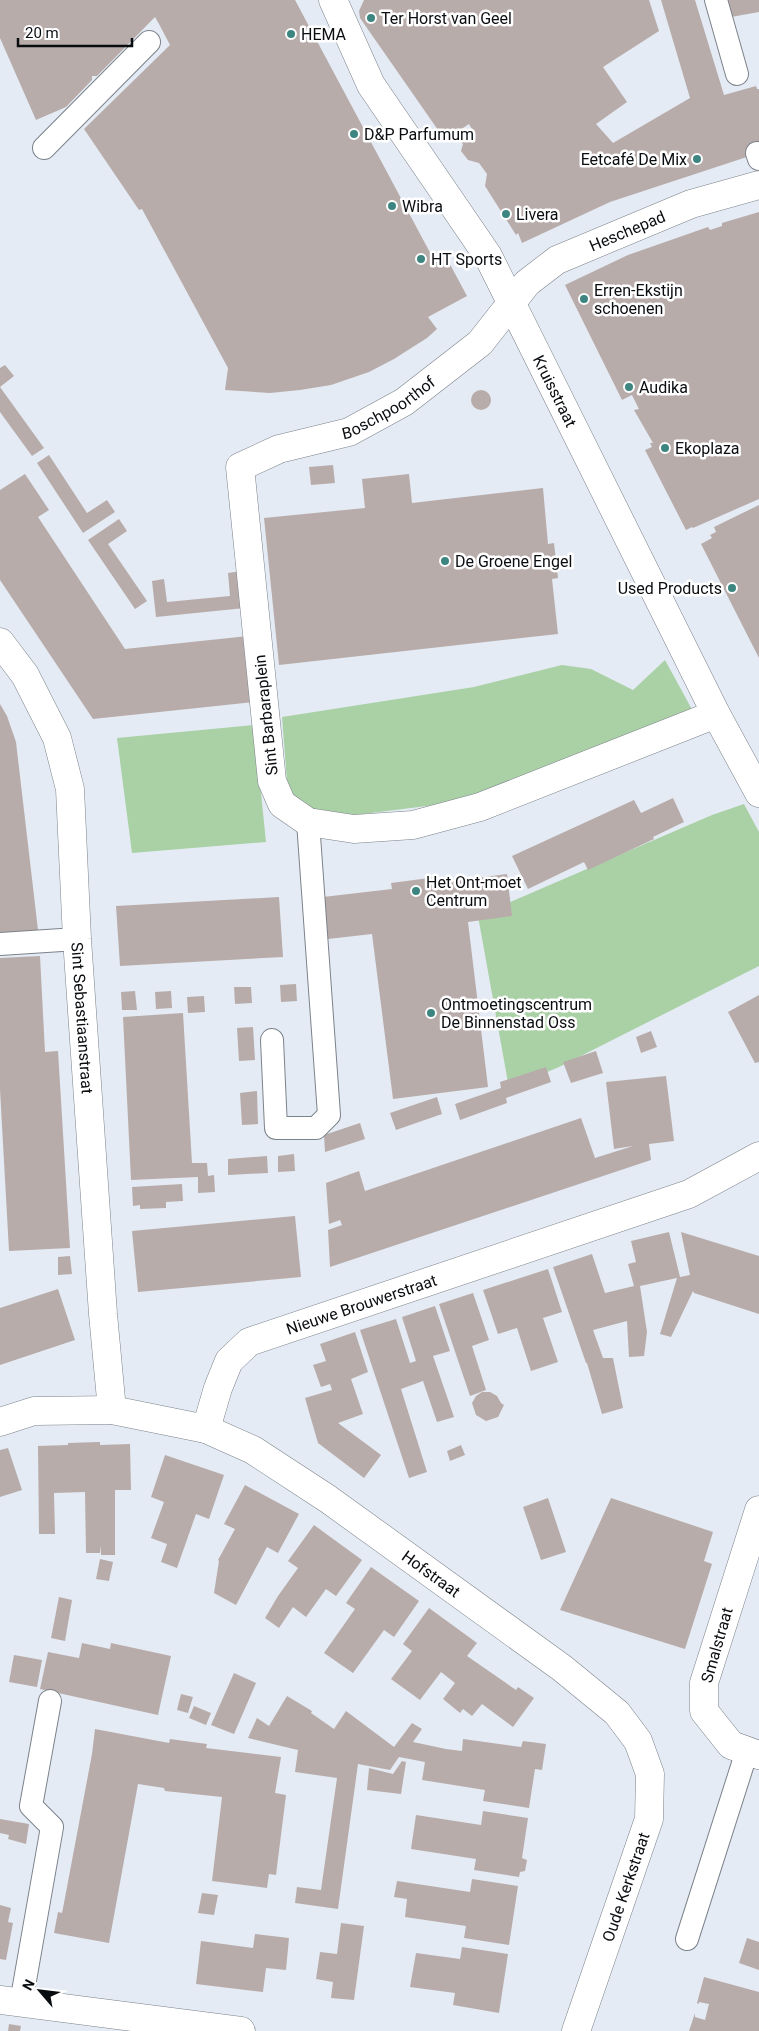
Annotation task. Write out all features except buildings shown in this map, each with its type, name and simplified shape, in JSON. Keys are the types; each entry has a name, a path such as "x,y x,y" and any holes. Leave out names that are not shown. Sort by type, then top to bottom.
{"street":[{"name":"Kruisstraat","path":"333,0 371,85 488,256 716,714 759,793"},
{"name":"Heschepad","path":"510,303 527,283 557,260 691,204 759,185"},
{"name":"Boschpoorthof","path":"240,466 279,449 349,432 404,402 480,343 510,303"},
{"name":"Sint Barbaraplein","path":"240,466 272,781 282,804 308,822 354,829 413,825 480,807 716,714"},
{"name":"Sint Sebastiaanstraat","path":"0,642 25,675 57,738 70,789 77,939 103,1314 112,1410"},
{"name":"Nieuwe Brouwerstraat","path":"206,1428 218,1388 229,1361 249,1342 688,1194 759,1156"},
{"path":"0,1422 34,1411 112,1410 206,1428"},
{"name":"Hofstraat","path":"206,1428 253,1450 328,1499 562,1668 617,1713 638,1741"},
{"name":"Smalstraat","path":"753,1753 731,1745 704,1711 704,1683 759,1510"},
{"name":"Oude Kerkstraat","path":"576,2031 649,1819 650,1774 638,1741"},
{"path":"10,2001 241,2031"}],"lane":[{"path":"716,0 737,74"},
{"path":"44,148 149,42"},
{"path":"272,1040 276,1128 316,1128 329,1115 308,822"},
{"path":"0,944 77,939"},
{"path":"10,2001 52,1826 31,1806 50,1701"},
{"path":"687,1939 753,1753"}],"green space":[{"path":"665,660 695,715 496,793 435,805 323,819 290,820 282,717 474,687 562,665 591,669 633,690"},
{"path":"254,725 266,842 132,853 117,738"},
{"path":"744,804 759,832 759,966 559,1067 509,1088 478,916 712,815"}],"place":[{"name":"Ter Horst van Geel","path":"371,18"},
{"name":"HEMA","path":"291,34"},
{"name":"D&P Parfumum","path":"354,134"},
{"name":"Eetcafé De Mix","path":"697,159"},
{"name":"Wibra","path":"392,206"},
{"name":"Livera","path":"506,214"},
{"name":"HT Sports","path":"421,259"},
{"name":"Erren-Ekstijn schoenen","path":"584,299"},
{"name":"Audika","path":"629,387"},
{"name":"Ekoplaza","path":"665,448"},
{"name":"De Groene Engel","path":"445,561"},
{"name":"Used Products","path":"732,588"},
{"name":"Het Ont-moet Centrum","path":"416,891"},
{"name":"Ontmoetingscentrum De Binnenstad Oss","path":"431,1013"}]}
